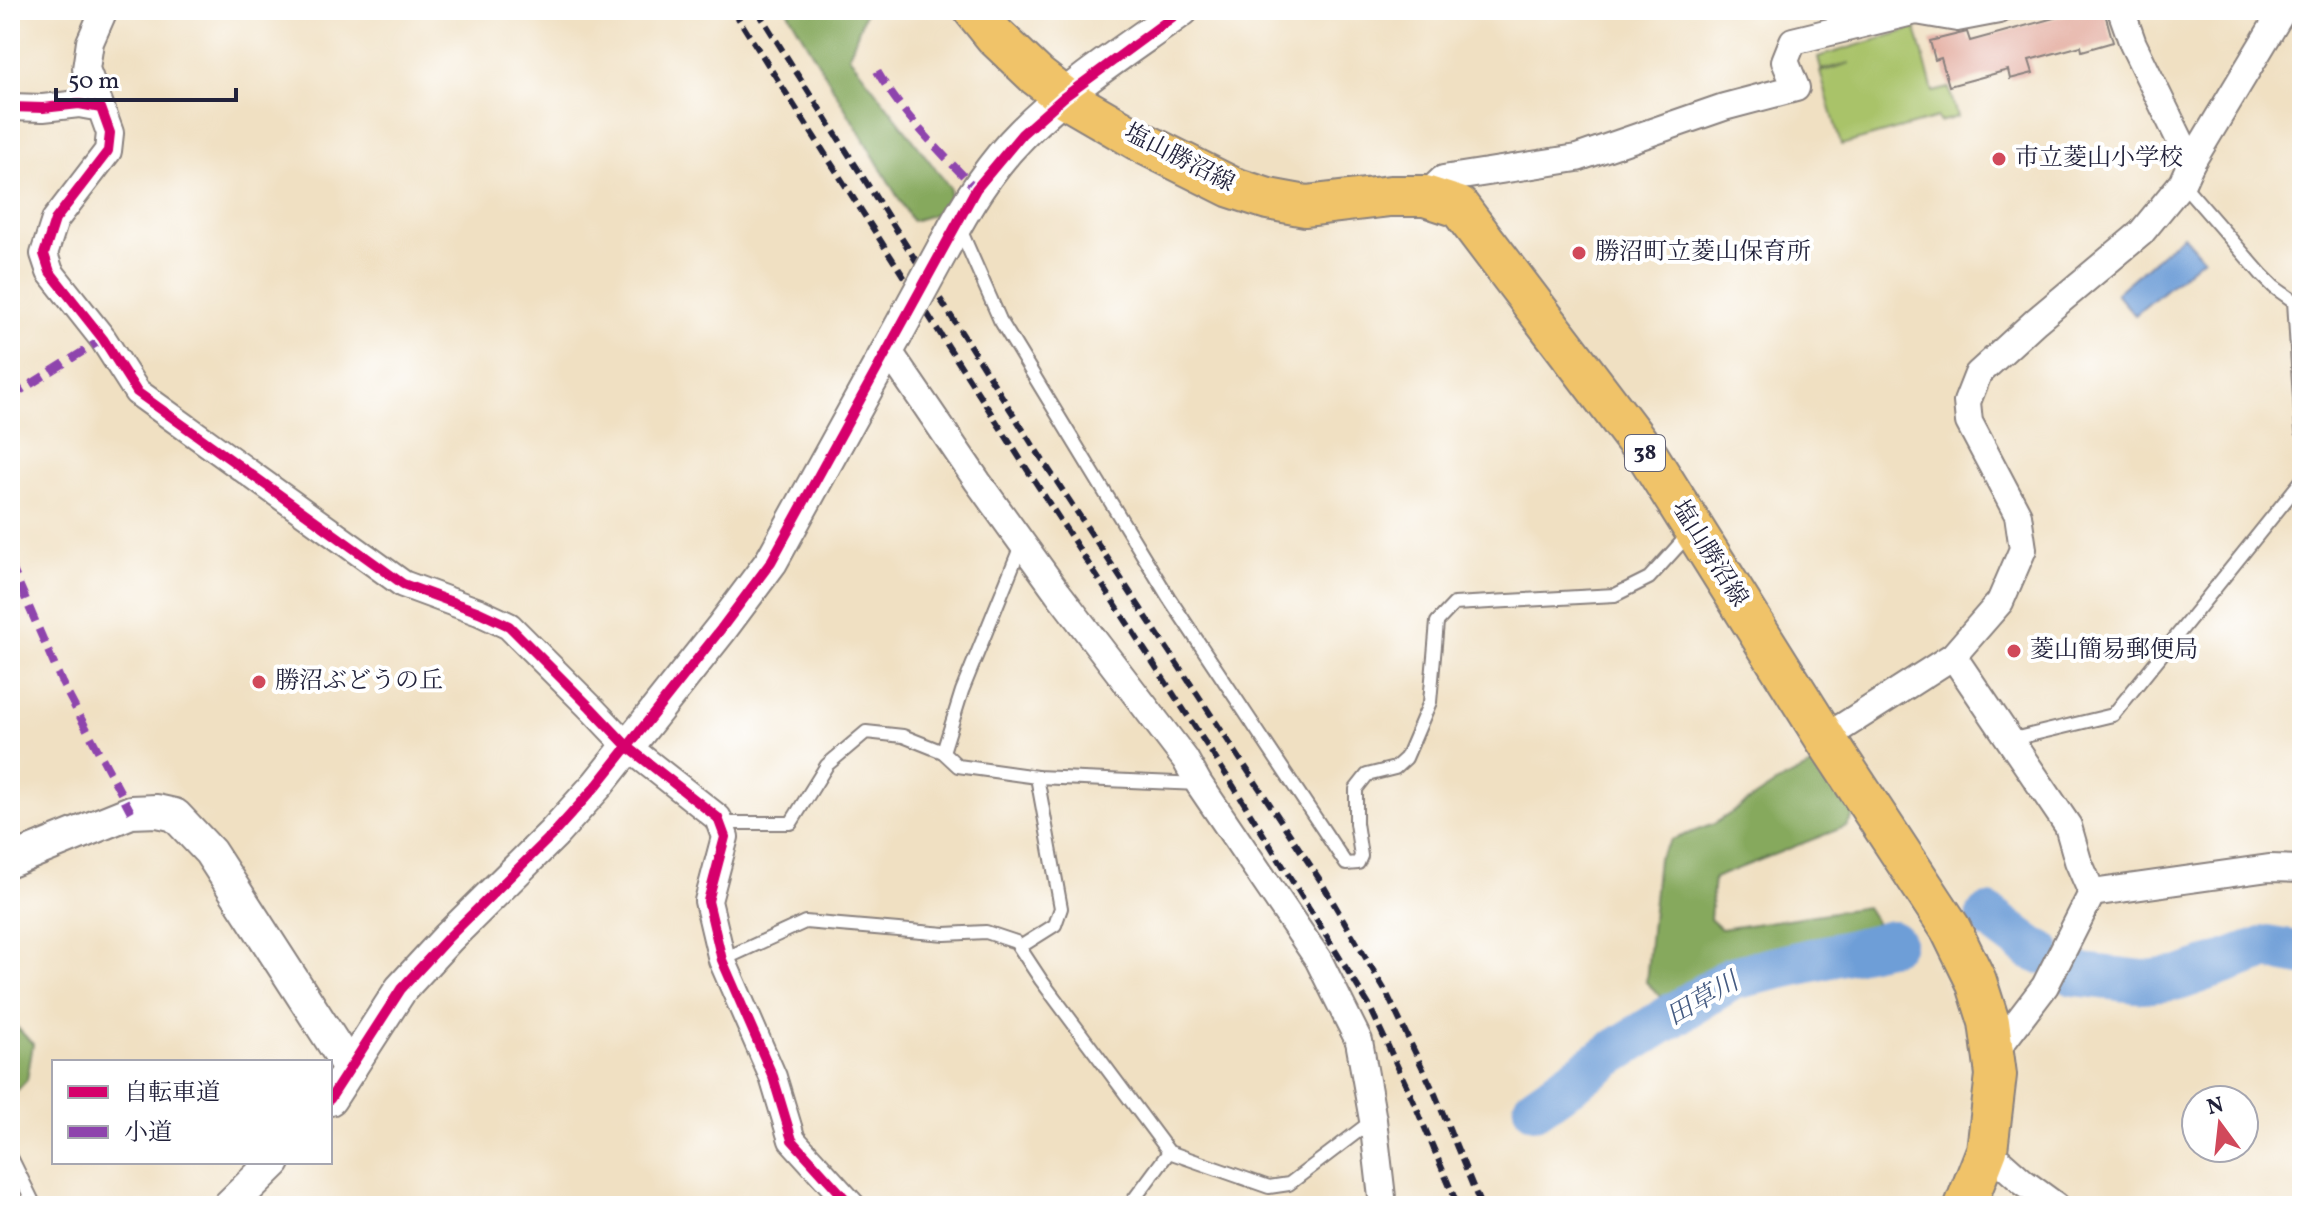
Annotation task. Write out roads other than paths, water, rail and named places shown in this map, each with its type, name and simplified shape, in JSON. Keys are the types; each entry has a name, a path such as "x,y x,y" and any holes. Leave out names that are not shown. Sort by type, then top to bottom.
{"main road":[{"name":"塩山勝沼線","path":"974,10 995,36 1064,97 1231,187 1268,199 1306,206 1390,196 1425,196 1459,207 1648,456 1825,738 1950,928 1976,981 1989,1022 1996,1075 1987,1150 1965,1206"}],"street":[{"path":"104,10 90,42 86,69 110,133 108,151 55,220 44,254 50,272 103,339 137,392 403,584 509,626 628,747 718,818 725,837 708,901 722,960 773,1077 792,1140 852,1206"},
{"path":"332,1096 401,989 553,834 628,747 771,562 976,189 1022,134 1064,97 1182,10"},
{"path":"1425,196 1443,179 1577,158 1724,107 1796,88 1785,61 1793,41 1916,11 1957,18 1999,10"},
{"path":"2121,10 2186,173"},
{"path":"1825,738 1953,656 2000,602 2023,549 2018,515 1969,422 1967,402 1978,374 2141,233 2186,173 2283,10"},
{"path":"10,107 43,108 79,104 101,108"},
{"path":"892,343 978,482 1185,759 1318,959 1359,1041 1373,1120 1383,1206"},
{"path":"1953,656 2068,826 2092,893"},
{"path":"10,861 131,812 157,811 175,815 210,852 350,1069"},
{"path":"2092,893 2269,868 2302,869"},
{"path":"1994,1053 2045,986 2092,893"},
{"path":"1987,1150 2056,1206"},
{"path":"229,1206 272,1164"}],"lane":[{"path":"2186,173 2262,275 2298,304 2302,431"},
{"path":"951,233 1000,320 1169,598 1346,864 1358,863 1361,856 1356,823 1356,789 1367,775 1395,768 1406,758 1430,702 1437,622 1454,604 1615,595 1649,578 1693,529"},
{"path":"2009,740 2113,715 2302,480"},
{"path":"943,752 962,691 1022,543"},
{"path":"720,823 791,823 827,765 866,732 903,736 943,752 958,766 1037,777 1199,784"},
{"path":"1020,947 1055,925 1061,908 1037,777"},
{"path":"722,960 805,922 945,934 986,932 1016,942 1169,1152 1269,1187 1289,1184 1373,1120"},
{"path":"1129,1206 1169,1152"},
{"path":"10,1155 35,1206"}],"water":[{"path":"2183,235 2203,258 2135,315 2116,293"}],"waterway":[{"name":"田草川","path":"1988,916 2040,952"},
{"name":"田草川","path":"1535,1107 1614,1052 1732,978 1892,942"},
{"name":"田草川","path":"2074,974 2144,982 2181,978 2266,948 2302,954"}],"railway":[{"path":"733,10 1234,787 1369,1005 1458,1206"},
{"path":"757,10 1034,447 1320,880 1387,994 1435,1094 1481,1206"}],"place":[{"name":"市立菱山小学校","path":"1999,159"},
{"name":"勝沼町立菱山保育所","path":"1579,253"},
{"name":"菱山簡易郵便局","path":"2014,651"},
{"name":"勝沼ぶどうの丘","path":"259,682"}]}
